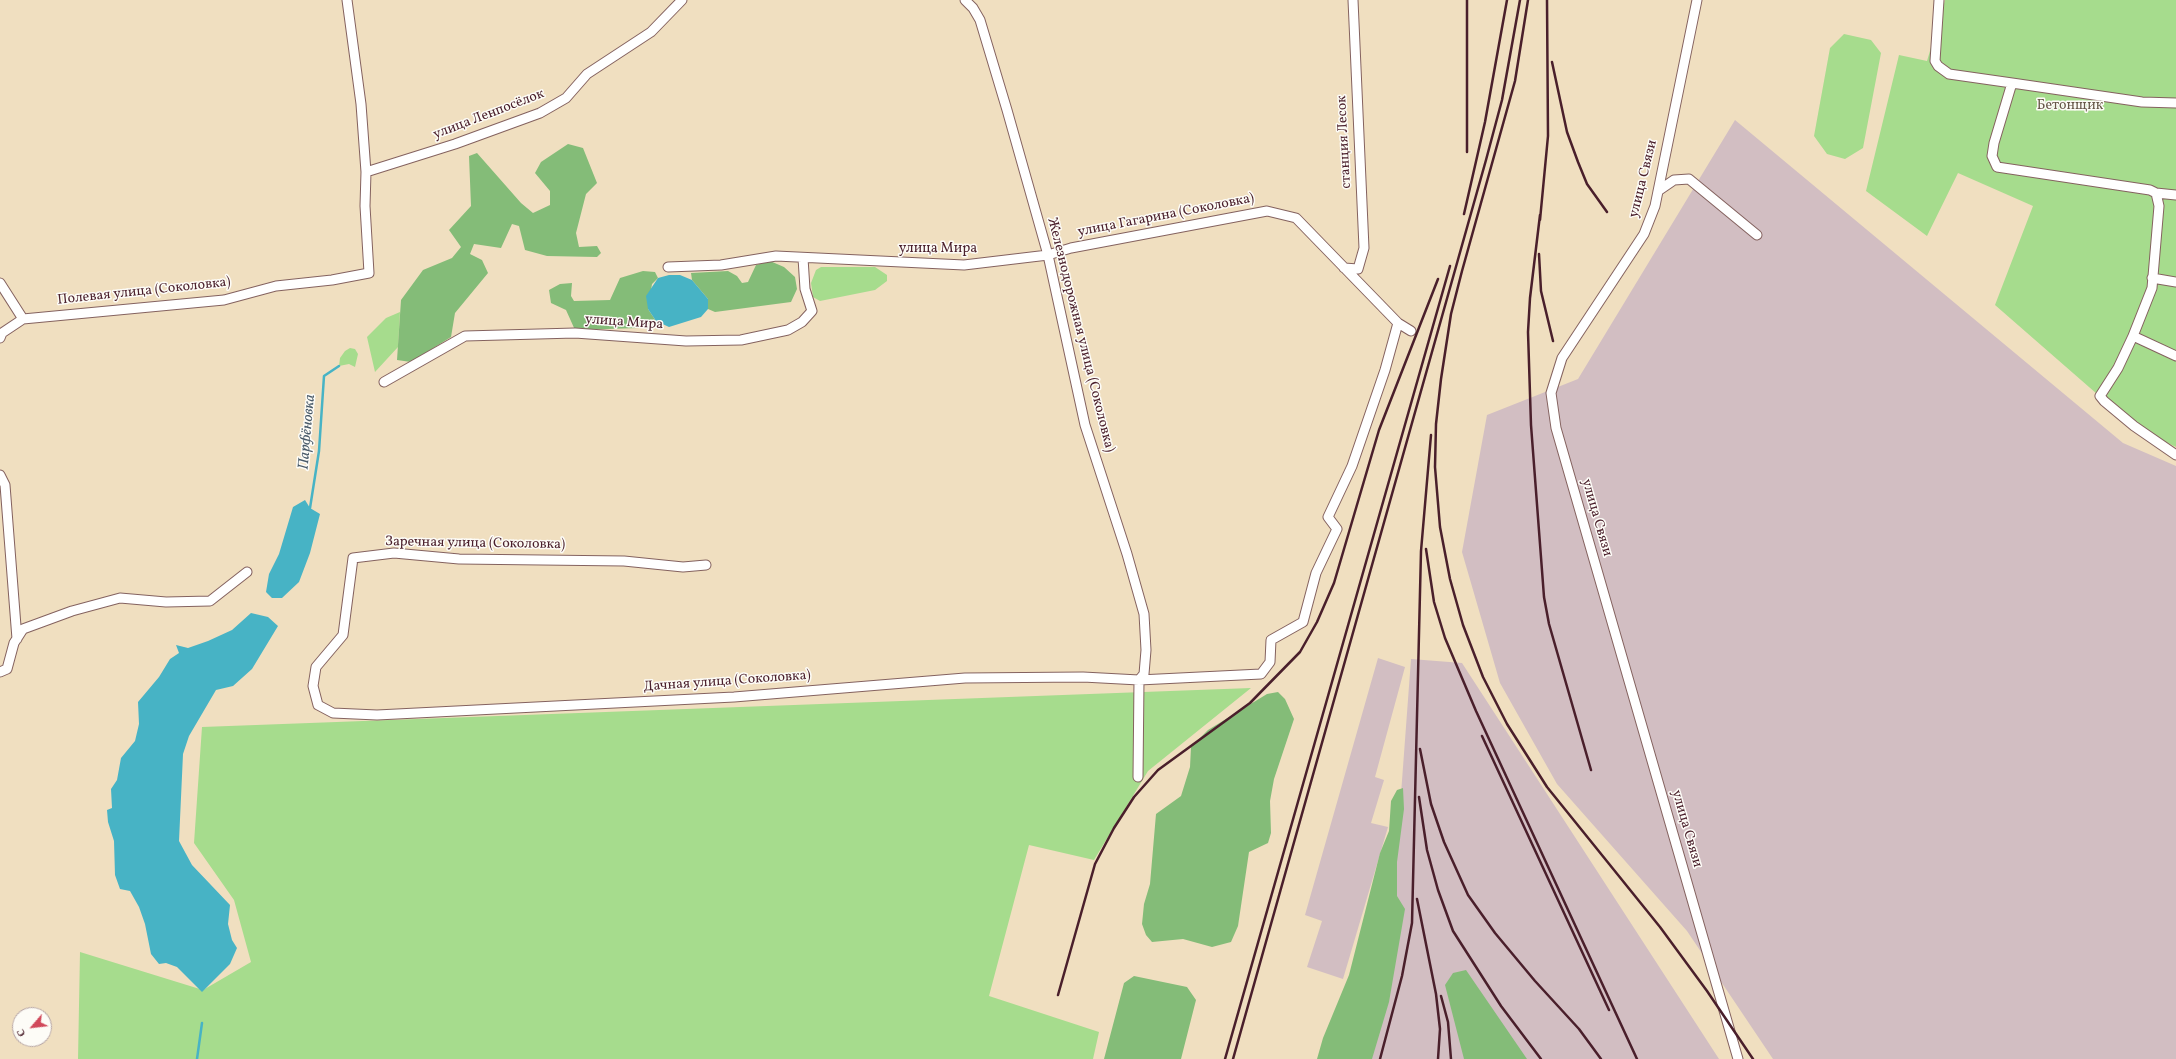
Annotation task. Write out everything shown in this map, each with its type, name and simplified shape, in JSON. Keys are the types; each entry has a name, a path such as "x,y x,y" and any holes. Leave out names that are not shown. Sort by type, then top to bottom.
{"street":[{"path":"347,0 361,104 366,172"},
{"name":"улица Ленпосёлок","path":"366,172 455,144 540,113 566,98 587,74 651,32 682,0"},
{"name":"Железнодорожная улица (Соколовка)","path":"965,0 973,8 980,20 987,39 1048,255 1085,425 1127,554 1144,614 1146,650 1144,674 1138,680 1138,777"},
{"name":"станция Лесок","path":"1344,268 1358,268 1364,248 1353,0"},
{"name":"улица Связи","path":"1697,0 1655,206 1644,234 1562,358 1551,393 1556,428 1562,450 1738,1059"},
{"path":"1939,0 1935,61 1938,66 1949,74 2142,102 2176,103"},
{"path":"2012,83 1994,143 1992,156 1997,167 2176,195"},
{"name":"Полевая улица (Соколовка)","path":"0,338 2,333 24,319 224,300 276,286 332,280 369,272 365,206 366,172"},
{"path":"1658,191 1674,180 1689,179 1757,235"},
{"path":"2156,193 2159,206 2152,288 2133,336 2118,368 2100,396 2134,426 2176,455"},
{"name":"улица Гагарина (Соколовка)","path":"1048,255 1071,248 1268,210 1296,218 1398,323 1411,331"},
{"name":"улица Мира","path":"668,267 721,265 776,256 964,265 1048,255"},
{"name":"улица Мира","path":"384,382 465,336 575,334 686,341 741,340 788,330 802,322 812,311 805,289 804,258"},
{"path":"2152,278 2176,282"},
{"path":"0,283 24,319"},
{"path":"1138,680 1261,674 1270,662 1271,640 1303,622 1316,573 1337,529 1328,517 1352,466 1385,370 1398,323"},
{"path":"2133,336 2176,356"},
{"path":"0,475 5,485 17,639"},
{"name":"Заречная улица (Соколовка)","path":"318,705 313,686 316,667 343,634 353,558 394,553 459,559 624,561 683,567 706,565"},
{"path":"0,672 7,669 14,643 23,629 72,611 120,598 166,602 210,601 247,572"},
{"name":"Дачная улица (Соколовка)","path":"318,705 333,713 377,715 734,697 965,678 1083,677 1138,680"}],"shaded area":[{"path":"1735,120 2123,443 2176,466 2176,1059 1773,1059 1687,931 1557,784 1500,683 1462,552 1487,415 1578,379"},
{"path":"1378,658 1405,667 1375,777 1384,780 1371,823 1388,827 1343,979 1307,967 1322,921 1305,915"},
{"path":"1411,659 1462,663 1719,1059 1360,1059 1393,902"}],"green space":[{"name":"Бетонщик","path":"1945,0 2176,0 2176,447 2136,428 1995,305 2033,206 1958,173 1927,236 1866,191 1899,55 1927,61"},
{"path":"1844,34 1871,40 1881,53 1863,148 1845,159 1827,154 1814,136 1830,48"},
{"path":"568,144 583,148 597,183 586,194 576,233 579,247 597,246 601,253 597,257 547,256 525,250 519,226 512,224 501,248 474,244 470,254 482,260 488,273 455,313 451,337 411,362 397,360 401,300 423,270 452,258 461,247 449,230 471,206 469,156 477,153 521,203 533,213 550,205 550,191 535,173 541,162"},
{"path":"770,261 784,267 795,277 797,289 791,302 715,312 708,309 708,299 692,280 691,273 728,271 737,276 742,283 748,282 756,265"},
{"path":"821,267 875,267 887,275 887,281 875,290 820,301 813,297 811,283 816,270"},
{"path":"643,271 655,272 658,278 652,284 648,309 656,321 639,328 575,330 566,310 551,303 549,290 560,284 572,283 571,296 574,301 610,300 620,278"},
{"path":"400,312 398,347 375,372 367,337 386,318"},
{"path":"350,348 355,349 358,354 355,367 349,364 339,366 340,358 345,351"},
{"path":"1251,688 1148,771 1094,860 1029,845 989,996 1099,1032 1093,1059 78,1059 80,952 203,990 251,962 234,900 194,843 202,727"},
{"path":"1278,692 1285,699 1294,719 1274,779 1270,801 1271,833 1268,843 1249,852 1238,926 1231,942 1212,947 1183,939 1152,942 1146,935 1142,924 1144,904 1150,884 1156,814 1181,796 1190,767 1191,747 1208,730 1267,694"},
{"path":"1403,788 1404,809 1397,862 1397,896 1405,909 1389,1002 1372,1059 1317,1059 1323,1038 1349,975 1380,853 1389,831 1391,801 1397,790"},
{"path":"1466,970 1527,1059 1464,1059 1445,985 1453,973"},
{"path":"1134,976 1187,987 1196,1000 1181,1059 1104,1059 1124,983"}],"water":[{"path":"669,275 680,275 692,280 708,299 708,309 701,317 669,327 656,321 648,309 646,296 658,278"},
{"path":"305,500 310,508 320,514 310,553 299,582 282,598 272,598 266,592 269,574 279,554 293,507"},
{"path":"251,613 268,617 278,626 252,669 233,686 216,690 189,736 183,754 179,841 192,865 230,905 228,924 232,940 237,948 230,964 202,992 177,967 166,963 159,964 151,954 145,924 139,907 130,891 120,889 115,875 114,841 108,822 107,810 112,808 111,789 117,780 121,758 135,741 139,724 138,702 159,677 170,659 179,653 176,645 188,648 208,641 232,630"}],"waterway":[{"name":"Парфёновка","path":"310,508 319,451 324,376 339,366"},
{"name":"Парфёновка","path":"197,1059 202,1023"}],"railway":[{"path":"1467,0 1467,152"},
{"path":"1464,214 1485,122 1507,0"},
{"path":"1233,1059 1486,160 1502,100 1520,0"},
{"path":"1528,0 1515,81 1451,314 1441,379 1436,424 1435,467 1440,527 1450,579 1463,625 1483,677 1507,724 1547,787 1660,927 1707,991 1753,1059"},
{"path":"1540,220 1548,136 1547,0"},
{"path":"1552,62 1567,132 1587,184 1607,212"},
{"path":"1540,215 1530,298 1528,332 1531,425 1544,597 1549,624 1591,770"},
{"path":"1539,254 1541,291 1553,341"},
{"path":"1225,1059 1450,266"},
{"path":"1058,995 1095,864 1114,828 1134,797 1158,770 1250,703 1300,652 1317,622 1334,583 1379,430 1438,279"},
{"path":"1380,1059 1402,976 1412,923 1421,551 1431,435"},
{"path":"1426,549 1434,602 1445,638 1476,711 1637,1059"},
{"path":"1482,736 1609,1010"},
{"path":"1420,749 1431,804 1444,842 1468,895 1495,933 1535,981 1579,1029 1601,1059"},
{"path":"1419,797 1427,850 1438,890 1453,931 1501,1006 1541,1059"},
{"path":"1417,899 1436,994 1440,1029 1438,1059"},
{"path":"1441,996 1448,1022 1451,1059"}]}
